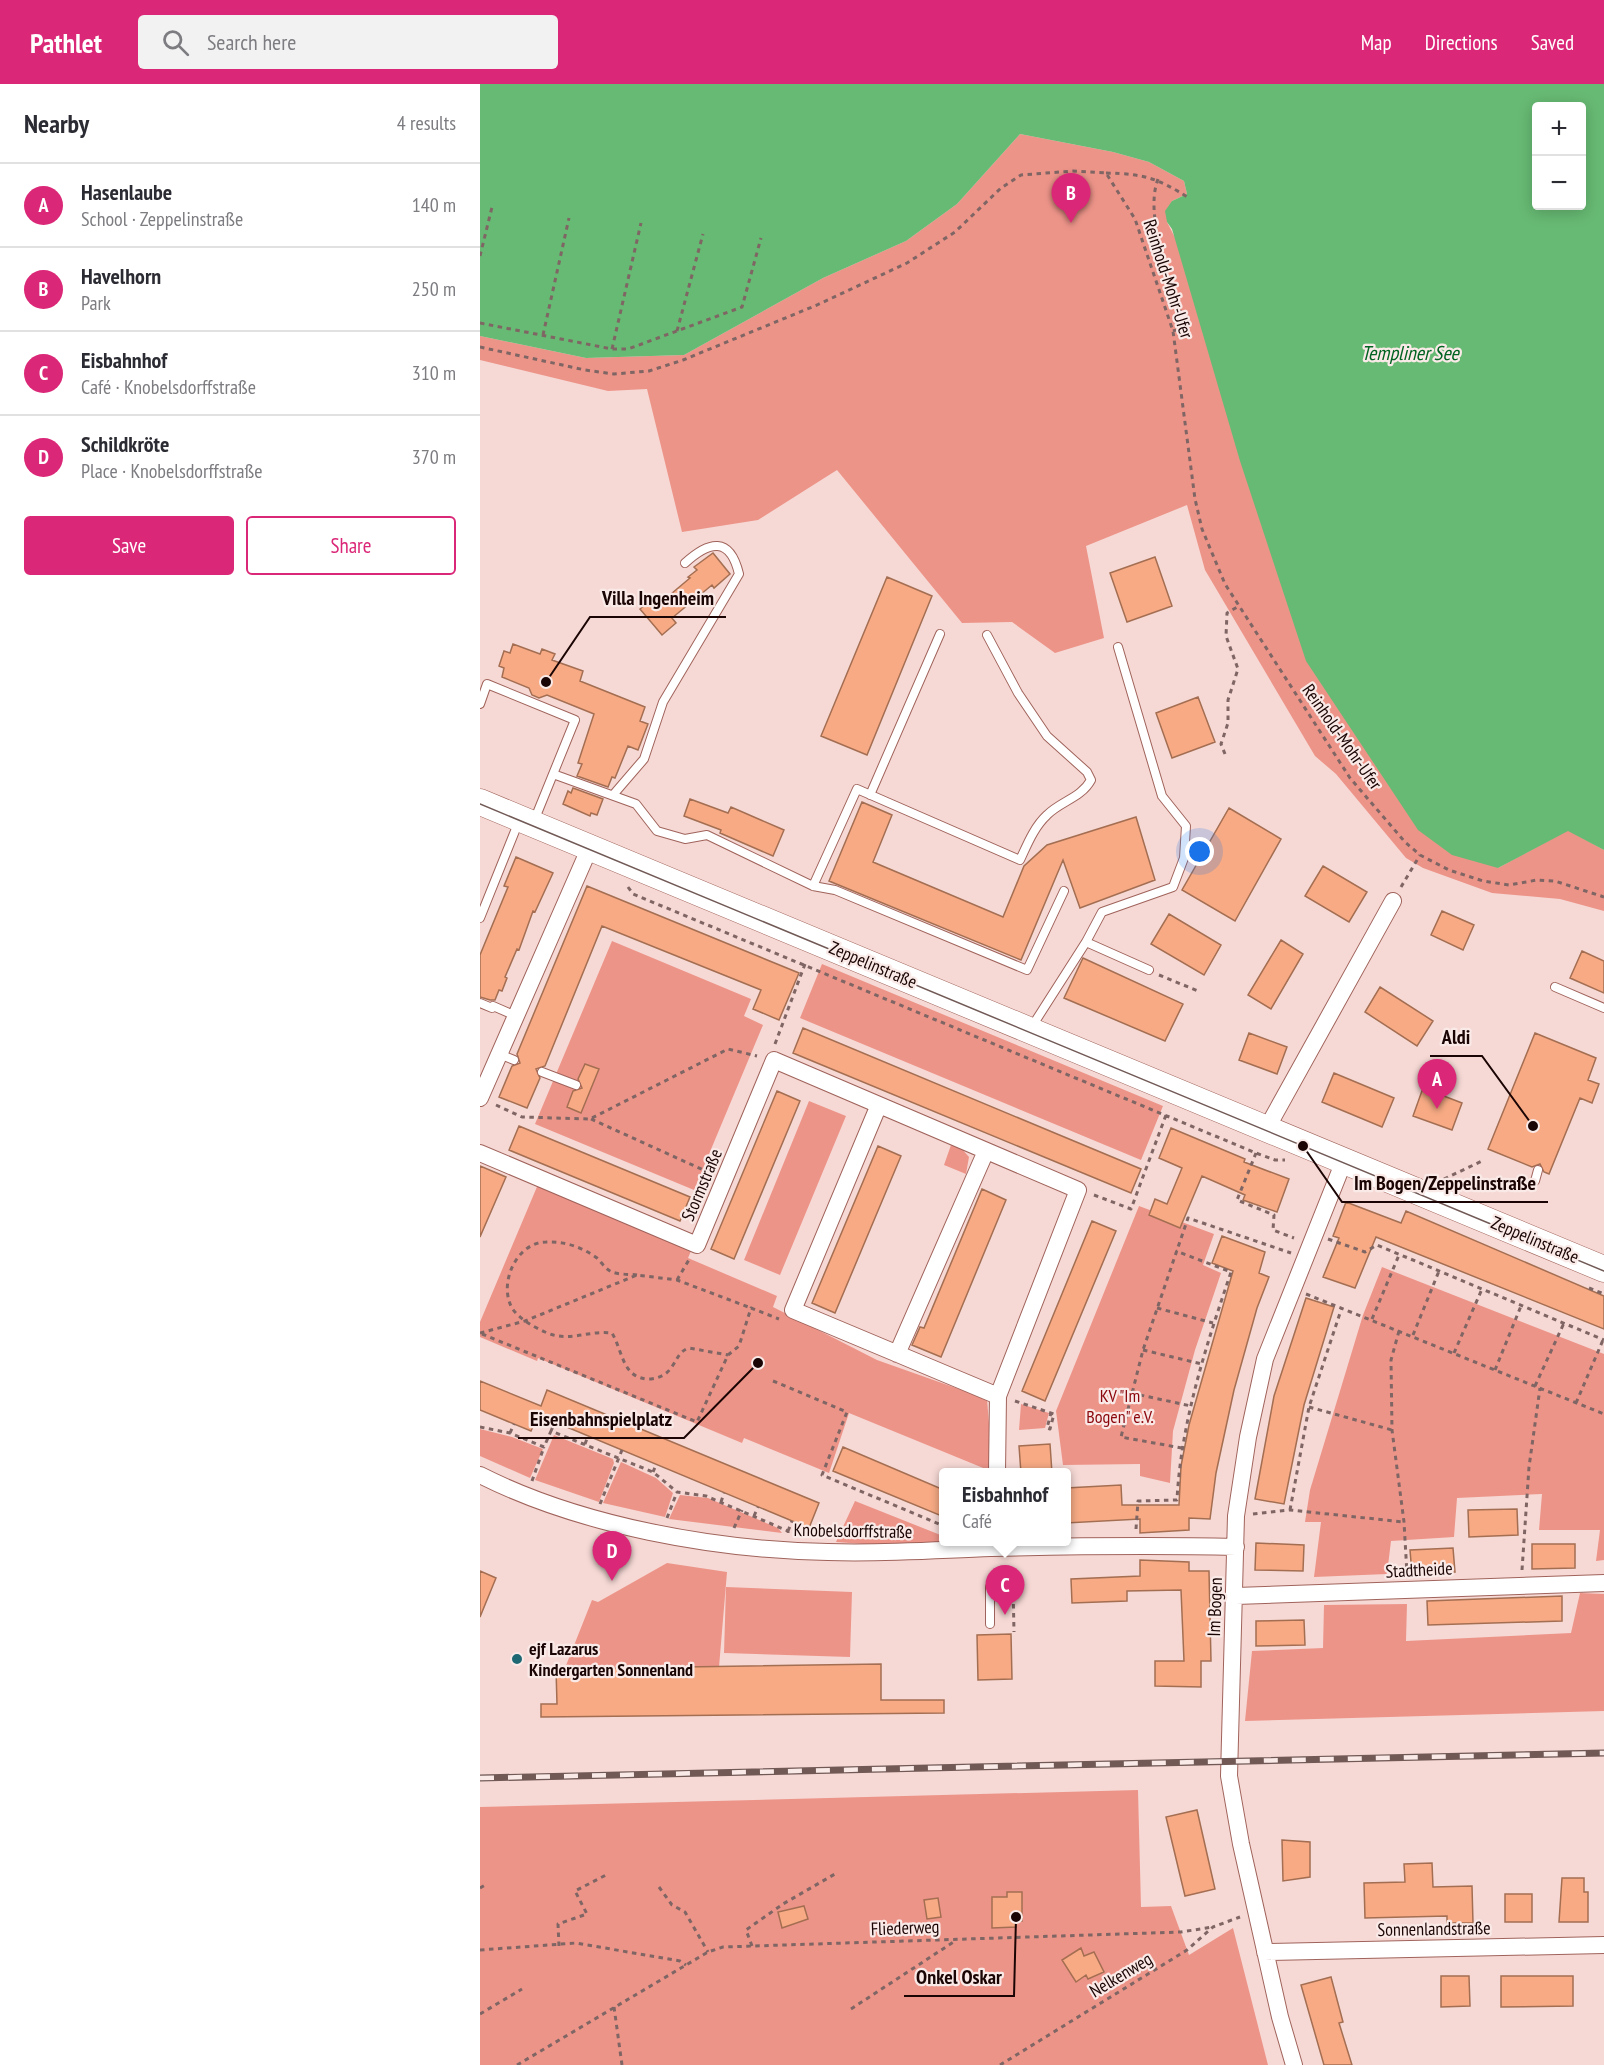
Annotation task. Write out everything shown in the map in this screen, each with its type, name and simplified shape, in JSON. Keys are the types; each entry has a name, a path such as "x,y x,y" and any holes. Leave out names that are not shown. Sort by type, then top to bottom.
{"main road":[{"name":"Zeppelinstraße","path":"480,802 1418,1191 1595,1277"}],"street":[{"path":"480,1098 507,1057 516,1016 590,847"},
{"path":"1267,1128 1393,901"},
{"path":"774,1060 878,1107 1078,1190 998,1396 997,1468"},
{"name":"Stormstraße","path":"480,1153 698,1245 774,1060"},
{"path":"878,1107 793,1310 998,1396"},
{"path":"897,1354 986,1151"},
{"name":"Im Bogen","path":"1294,2065 1265,1952 1229,1776 1236,1596 1236,1516 1248,1437 1265,1359 1344,1161"},
{"name":"Knobelsdorffstraße","path":"480,1475 526,1495 594,1517 661,1533 786,1550 890,1553 987,1546"},
{"name":"Knobelsdorffstraße","path":"1071,1545 1236,1547"},
{"name":"Stadtheide","path":"1236,1596 1408,1591 1523,1584 1604,1583"},
{"name":"Sonnenlandstraße","path":"1265,1952 1604,1945"}],"lane":[{"path":"613,795 644,759 663,702 739,574 735,558 725,548 713,545 701,548 685,563"},
{"path":"870,795 940,634"},
{"path":"813,886 857,789 1020,860 1030,838 1046,816 1086,788 1090,780 1087,772 1047,736 1018,693 987,635"},
{"path":"1029,1031 1086,942 1102,912 1173,887 1184,858 1186,826 1162,796 1118,646"},
{"path":"480,704 487,684 575,720 553,774 527,821 480,918"},
{"path":"553,774 636,804 657,831 685,839 707,835 813,886 835,890 1027,970 1064,891"},
{"path":"1086,942 1149,970"},
{"path":"1555,987 1604,1008"},
{"path":"480,1003 516,1016"},
{"path":"542,1072 576,1085"},
{"path":"1535,1181 1538,1170"},
{"path":"990,1587 990,1624"}],"path":[{"path":"480,347 585,370 614,374 649,371 683,360 817,305 908,263 956,232 1001,188 1021,175 1072,171 1132,174 1158,179 1189,198"},
{"name":"Reinhold-Mohr-Ufer","path":"1106,173 1135,219 1173,331 1195,499 1202,529 1225,584 1350,778 1405,842 1419,855 1449,870 1483,881 1509,885 1537,880 1555,881 1604,897"},
{"path":"1158,179 1153,191 1153,211 1185,327 1173,331"},
{"path":"480,256 492,207"},
{"path":"543,335 569,218"},
{"path":"612,349 641,223"},
{"path":"677,331 703,234"},
{"path":"480,323 612,349 628,349 742,307 761,238"},
{"path":"1225,754 1221,744 1228,723 1228,700 1238,669 1226,636 1227,613 1239,606"},
{"path":"1393,901 1419,855"},
{"path":"633,894 1257,1153 1275,1160 1290,1160"},
{"path":"591,1119 728,1049 774,1060 773,1048 805,964"},
{"path":"1149,970 1198,991"},
{"path":"480,1098 522,1117 591,1119 726,1180"},
{"path":"1078,1190 1131,1209 1166,1115"},
{"path":"1257,1153 1237,1200 1274,1215 1273,1230 1294,1238"},
{"path":"1418,1191 1482,1161"},
{"path":"1182,1448 1121,1437 1143,1350 1188,1218 1306,1258"},
{"path":"1315,1235 1365,1252 1377,1245 1603,1340 1576,1403"},
{"path":"728,1354 689,1348 680,1353 669,1371 663,1376 646,1379 635,1376 624,1364 612,1333 595,1332 560,1337 544,1332 525,1321 511,1307 509,1288 513,1265 517,1256 531,1244 552,1242 572,1245 598,1259 610,1271 677,1280 788,1322 793,1310"},
{"path":"677,1280 698,1245"},
{"path":"1136,1545 1138,1501 1177,1500 1182,1448 1191,1406 1231,1272 1176,1251"},
{"path":"1372,1319 1399,1255"},
{"path":"1413,1335 1439,1271"},
{"path":"481,1334 525,1321 637,1275"},
{"path":"1595,1277 1604,1294"},
{"path":"1294,1289 1413,1335 1604,1414"},
{"path":"1454,1353 1482,1289"},
{"path":"1495,1370 1521,1306"},
{"path":"1290,1510 1309,1407 1342,1307"},
{"path":"481,1334 698,1422 728,1354 739,1346 751,1308"},
{"path":"1157,1308 1214,1324"},
{"path":"1535,1386 1564,1323"},
{"path":"1399,1331 1390,1360 1392,1430 1404,1522 1408,1591"},
{"path":"1143,1350 1202,1365"},
{"path":"773,1381 847,1412 822,1475 939,1524"},
{"path":"1523,1584 1525,1510 1540,1388"},
{"path":"1131,1393 1191,1406"},
{"path":"998,1396 1051,1413 1054,1414 1050,1429 1047,1428 1051,1413"},
{"path":"1309,1407 1392,1430"},
{"path":"526,1495 555,1422"},
{"path":"510,1433 514,1424"},
{"path":"480,1427 510,1433 544,1447"},
{"path":"551,1431 653,1472 677,1492 706,1496 788,1531"},
{"path":"585,1444 588,1436"},
{"path":"594,1517 622,1450"},
{"path":"653,1472 656,1465"},
{"path":"661,1533 677,1492"},
{"path":"721,1502 724,1493"},
{"path":"754,1516 758,1507"},
{"path":"1236,1516 1290,1510 1404,1522"},
{"path":"786,1550 788,1531 792,1521"},
{"path":"1013,1586 1014,1632"},
{"path":"752,1946 746,1930 783,1904 835,1874"},
{"path":"559,1946 558,1924 587,1914 575,1891 606,1875"},
{"path":"480,1888 485,1885"},
{"path":"659,1887 672,1905 685,1912 708,1952"},
{"name":"Nelkenweg","path":"1000,2065 1187,1950 1213,1927 1256,1911"},
{"name":"Fliederweg","path":"517,2065 708,1952 723,1947 1181,1932 1213,1927"},
{"path":"851,2009 956,1940"},
{"path":"480,1950 576,1943 604,1946 680,1961 686,1965"},
{"path":"480,2014 522,1989"},
{"path":"614,2007 622,2065"}],"green space":[{"path":"1020,134 1113,152 1149,162 1184,181 1187,194 1172,201 1167,222 1498,868 1568,830 1604,850 1604,911 1560,899 1492,893 1423,868 1406,858 1336,774 1315,756 1205,570 1187,505 1086,546 1104,638 1055,653 1012,622 962,623 837,470 758,520 682,532 647,389 608,391 480,360 480,336 586,358 684,355 823,278 906,241 957,204"},
{"path":"612,941 751,999 744,1016 763,1025 694,1190 535,1124"},
{"path":"822,964 1163,1106 1141,1160 800,1018"},
{"path":"809,1101 846,1116 780,1275 744,1260"},
{"path":"951,1145 962,1149 969,1157 966,1174 944,1165"},
{"path":"539,1182 691,1251 688,1258 777,1296 773,1307 877,1360 987,1399 993,1468 983,1468 849,1413 829,1473 744,1438 742,1443 538,1358 537,1361 480,1337 480,1322"},
{"name":"KV \"Im Bogen\" e.V.","path":"1139,1206 1214,1234 1203,1265 1221,1273 1195,1350 1173,1431 1170,1483 1140,1476 1140,1464 1063,1465 1056,1411"},
{"path":"1382,1267 1604,1354 1604,1560 1596,1561 1600,1530 1539,1530 1542,1494 1457,1498 1454,1537 1391,1541 1387,1574 1314,1577 1321,1522 1305,1522 1310,1490 1363,1315"},
{"path":"1021,1404 1049,1413 1045,1428 1019,1430"},
{"path":"480,1429 512,1437 543,1449 530,1478 480,1456"},
{"path":"554,1435 613,1459 614,1463 599,1502 535,1480"},
{"path":"621,1462 656,1478 673,1493 665,1517 603,1503"},
{"path":"680,1495 708,1498 778,1528 782,1533 669,1519"},
{"path":"855,1501 939,1534 939,1544 891,1546 836,1542"},
{"path":"667,1563 727,1572 719,1667 565,1668 592,1600 598,1602"},
{"path":"726,1587 852,1592 850,1657 724,1653"},
{"path":"1580,1593 1604,1594 1604,1711 1245,1721 1252,1651 1323,1648 1324,1605 1407,1604 1406,1641 1571,1633"},
{"path":"1138,1790 1141,1907 1171,1906 1189,1955 1233,1928 1268,2065 480,2065 480,1807"}],"water":[{"name":"Templiner See","path":"480,84 1604,84 1604,850 1568,831 1498,868 1452,855 1418,830 1306,661 1240,461 1172,229 1167,222 1165,211 1172,201 1187,194 1184,181 1149,162 1113,152 1020,134 957,204 906,241 823,278 684,355 586,358 480,336"}],"building":[{"path":"713,553 730,574 714,588 712,585 672,618 676,623 662,635 640,609 654,597 659,604 690,578 688,577 697,570 694,567"},
{"path":"1155,557 1172,606 1127,622 1110,573"},
{"path":"887,577 932,596 867,755 821,736"},
{"path":"513,644 540,654 542,649 555,654 552,660 583,671 580,681 645,707 640,721 648,724 638,750 628,746 615,778 612,777 608,787 577,776 582,764 578,763 594,714 547,695 539,698 532,695 529,688 502,677 504,668 499,666 504,651 510,653"},
{"path":"1198,697 1215,742 1172,758 1156,713"},
{"path":"573,788 603,799 597,815 591,813 590,816 563,804 568,791 571,793"},
{"path":"690,799 728,813 731,807 784,830 773,856 720,833 721,830 684,816"},
{"path":"862,802 892,815 873,862 1003,917 1024,866 1047,845 1136,817 1155,880 1080,908 1063,860 1021,960 829,881"},
{"path":"1229,808 1281,839 1235,921 1182,890"},
{"path":"516,857 553,873 535,912 533,911 519,950 517,949 505,977 507,978 502,991 499,990 495,1000 490,1000 480,997 480,955 508,887 504,886"},
{"path":"1323,866 1367,892 1349,922 1305,896"},
{"path":"587,886 799,973 779,1020 753,1009 761,990 602,926 545,1066 536,1069 540,1078 527,1108 499,1097 512,1066 520,1063 517,1054"},
{"path":"1442,911 1474,925 1463,950 1431,935"},
{"path":"1169,914 1221,945 1204,975 1151,944"},
{"path":"1281,940 1303,954 1271,1009 1248,995"},
{"path":"1582,951 1604,961 1604,993 1570,978"},
{"path":"1083,958 1183,1004 1165,1041 1064,998"},
{"path":"1380,987 1433,1021 1417,1046 1365,1012"},
{"path":"803,1028 1141,1169 1131,1193 793,1053"},
{"path":"1249,1033 1287,1047 1277,1074 1239,1060"},
{"path":"1535,1033 1596,1058 1588,1080 1599,1084 1592,1103 1580,1098 1549,1174 1544,1172 1540,1164 1532,1167 1488,1149"},
{"path":"585,1064 599,1069 581,1113 567,1107 573,1091 582,1088 578,1079"},
{"path":"1334,1073 1394,1098 1382,1127 1322,1102"},
{"path":"1423,1088 1462,1103 1452,1130 1413,1116"},
{"path":"777,1091 800,1101 734,1259 711,1249"},
{"path":"519,1126 690,1197 680,1221 509,1150"},
{"path":"1171,1128 1245,1159 1244,1162 1289,1179 1277,1212 1243,1200 1245,1195 1202,1176 1180,1228 1149,1215 1155,1199 1167,1204 1182,1168 1159,1158"},
{"path":"878,1146 901,1156 835,1313 812,1303"},
{"path":"480,1166 506,1177 480,1237"},
{"path":"982,1189 1006,1200 941,1357 912,1345 920,1327 924,1328"},
{"path":"1346,1202 1401,1223 1406,1211 1604,1296 1604,1329 1376,1237 1355,1288 1323,1277 1339,1238 1333,1236"},
{"path":"1092,1221 1116,1231 1045,1401 1022,1391"},
{"path":"1222,1236 1265,1252 1259,1273 1269,1277 1257,1308 1234,1390 1216,1473 1210,1519 1189,1518 1189,1530 1140,1533 1140,1519 1071,1523 1071,1488 1121,1485 1122,1505 1179,1505 1181,1466 1189,1425 1233,1271 1212,1263"},
{"path":"1306,1298 1334,1307 1304,1405 1284,1504 1255,1499 1274,1396"},
{"path":"480,1381 541,1406 547,1390 819,1503 809,1528 538,1415 531,1431 480,1410"},
{"path":"1050,1444 1052,1468 1021,1468 1019,1446"},
{"path":"843,1447 939,1488 939,1515 833,1471"},
{"path":"1517,1509 1518,1535 1469,1537 1468,1510"},
{"path":"1256,1543 1304,1545 1303,1571 1255,1570"},
{"path":"1532,1544 1575,1544 1575,1568 1532,1569"},
{"path":"1453,1548 1455,1572 1412,1574 1410,1550"},
{"path":"1140,1560 1189,1562 1189,1571 1209,1571 1211,1661 1201,1661 1201,1687 1155,1686 1155,1661 1184,1661 1181,1590 1127,1591 1127,1601 1072,1603 1071,1579 1140,1576"},
{"path":"480,1571 496,1578 480,1617"},
{"path":"1562,1596 1562,1621 1428,1625 1427,1601"},
{"path":"1304,1620 1305,1645 1256,1646 1256,1621"},
{"path":"1011,1634 1012,1679 978,1680 977,1635"},
{"path":"881,1664 881,1700 944,1700 944,1713 541,1717 541,1704 557,1704 556,1669"},
{"path":"1197,1810 1215,1889 1185,1896 1166,1817"},
{"path":"1282,1840 1310,1842 1310,1877 1283,1881"},
{"path":"1432,1863 1433,1887 1472,1886 1473,1923 1447,1923 1447,1916 1365,1918 1364,1883 1405,1882 1404,1864"},
{"path":"1562,1878 1584,1878 1584,1892 1588,1892 1588,1922 1559,1922"},
{"path":"1007,1892 1022,1892 1022,1921 1016,1921 1016,1927 992,1928 992,1897 1007,1897"},
{"path":"1505,1894 1532,1894 1532,1922 1505,1922"},
{"path":"938,1898 941,1917 927,1919 924,1900"},
{"path":"804,1906 808,1919 782,1928 778,1912"},
{"path":"1081,1948 1084,1956 1094,1952 1104,1972 1088,1979 1086,1975 1076,1982 1062,1960"},
{"path":"1441,1976 1469,1976 1470,2006 1441,2007"},
{"path":"1501,1976 1573,1976 1573,2006 1501,2007"},
{"path":"1331,1977 1343,2022 1339,2023 1352,2065 1324,2065 1301,1985"}],"tram line":[{"path":"480,804 1604,1271"}],"railway":[{"path":"480,1778 1604,1753"}],"place":[{"name":"Havelhorn","path":"1071,223"},
{"name":"Villa Ingenheim","path":"546,682"},
{"name":"Hasenlaube","path":"1437,1109"},
{"name":"Aldi","path":"1533,1126"},
{"name":"Im Bogen/Zeppelinstraße","path":"1303,1146"},
{"name":"Eisenbahnspielplatz","path":"758,1363"},
{"name":"Schildkröte","path":"612,1581"},
{"name":"Eisbahnhof","path":"1005,1615"},
{"name":"ejf Lazarus Kindergarten Sonnenland","path":"517,1659"},
{"name":"Onkel Oskar","path":"1016,1917"}]}
